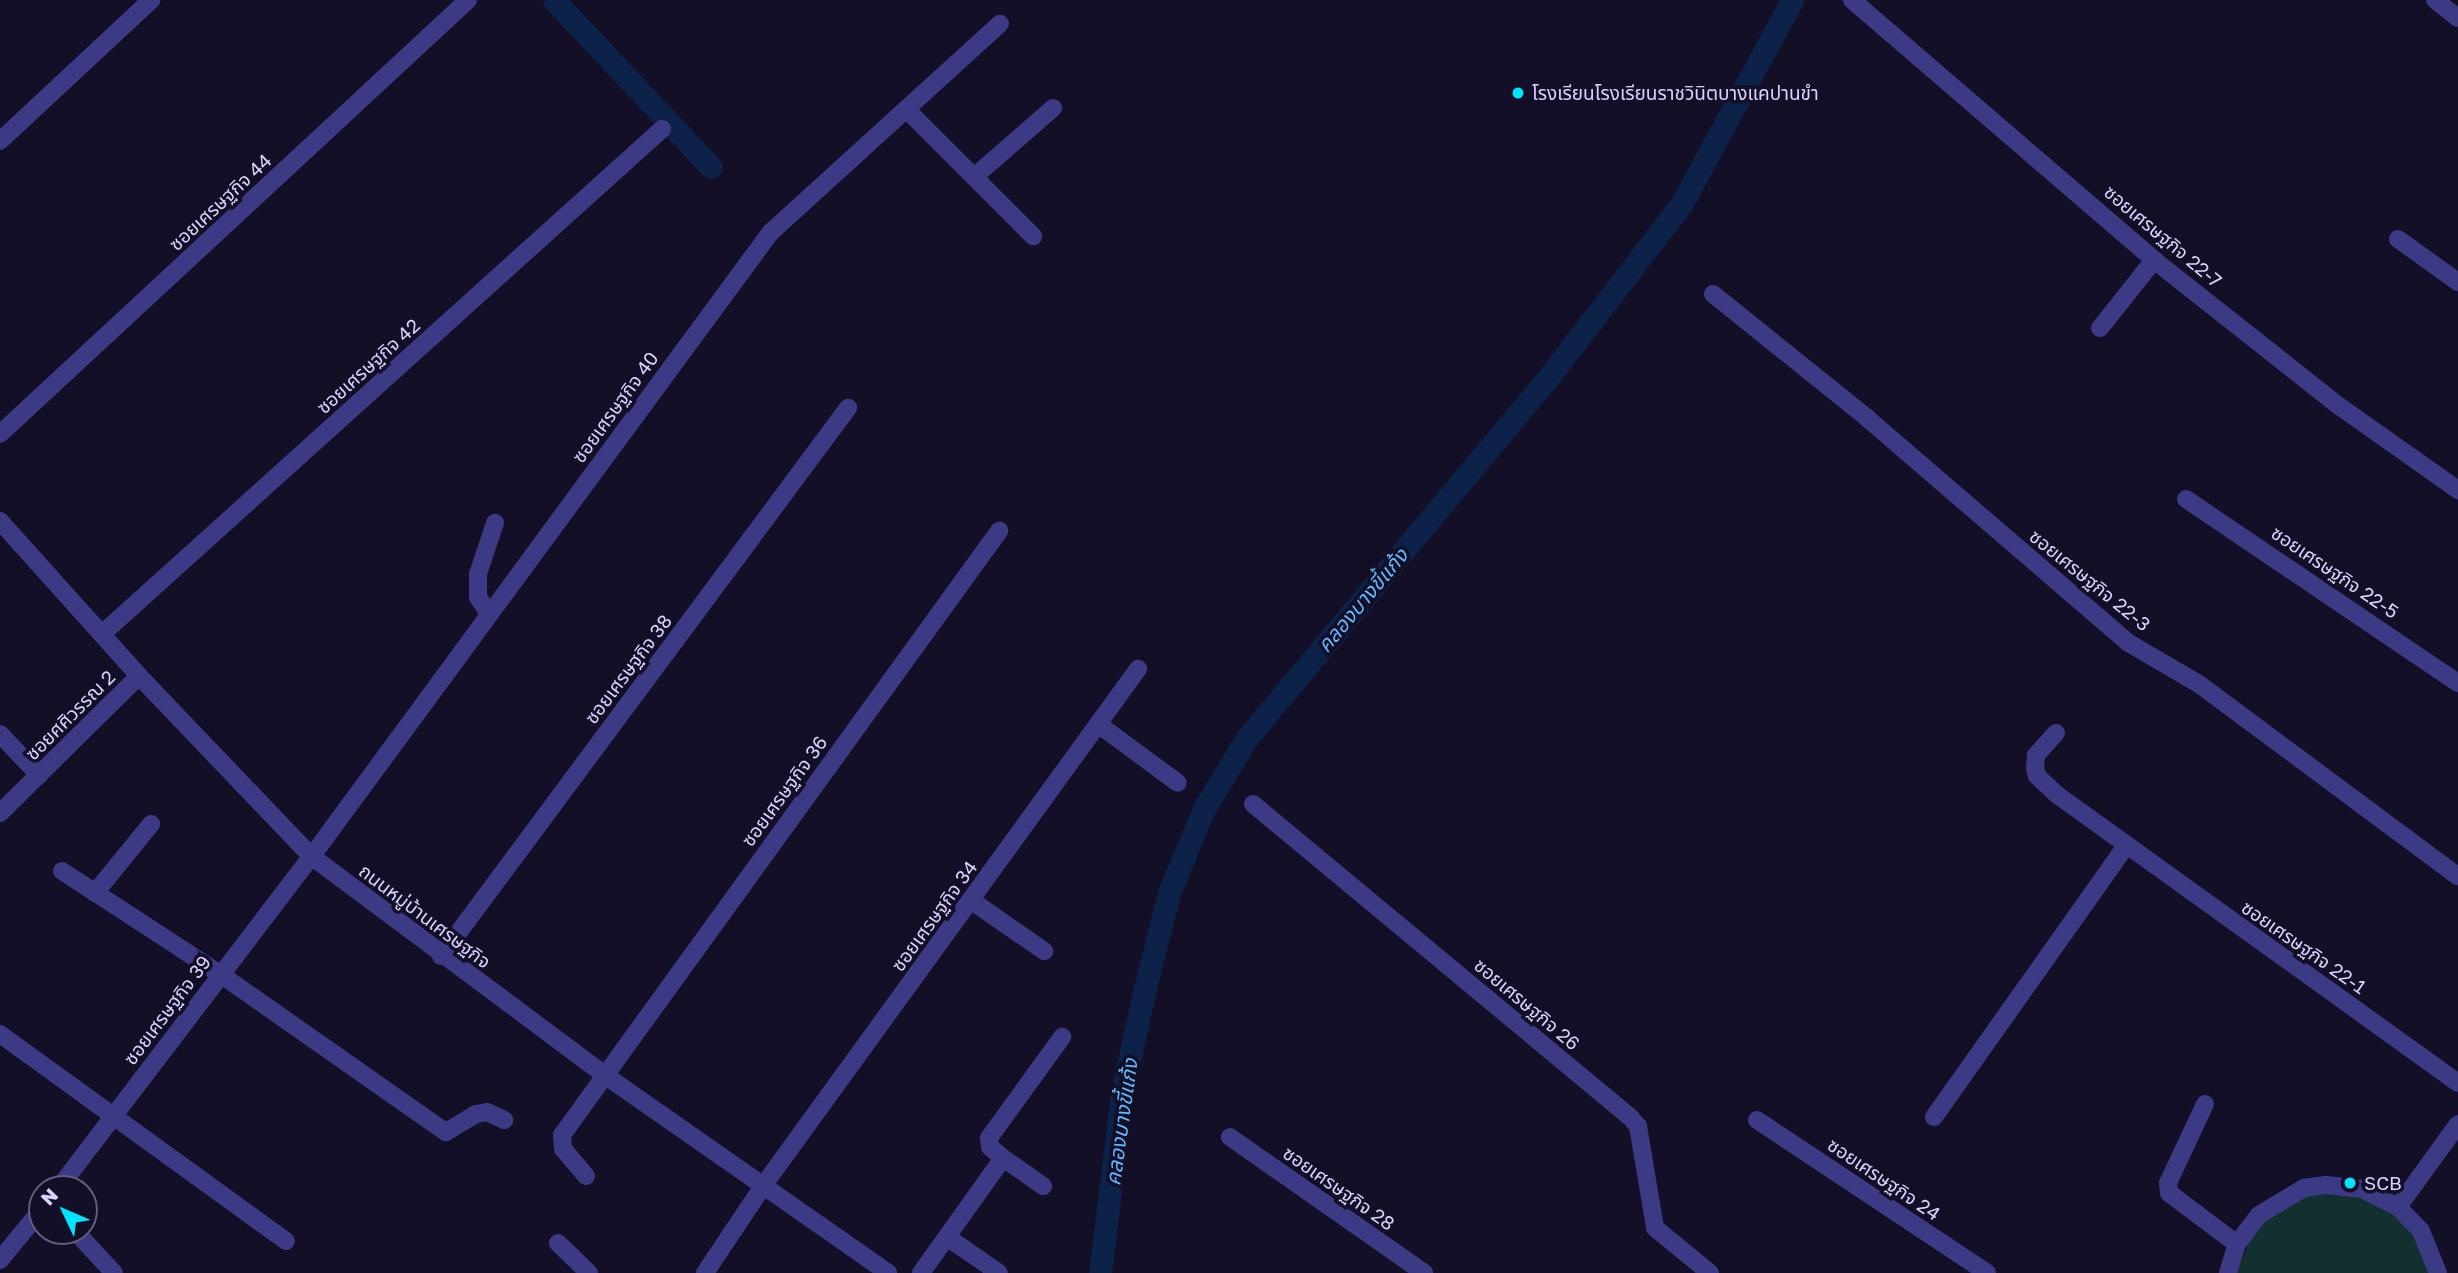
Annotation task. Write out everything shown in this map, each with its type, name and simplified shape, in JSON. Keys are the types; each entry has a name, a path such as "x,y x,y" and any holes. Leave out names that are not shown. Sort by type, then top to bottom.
{"street":[{"path":"0,141 151,0"},
{"name":"ซอยเศรษฐกิจ 44","path":"0,434 468,0"},
{"name":"ซอยเศรษฐกิจ 22-7","path":"1852,0 1982,107 2154,260 2339,406 2458,490"},
{"path":"2435,0 2458,18"},
{"name":"ซอยเศรษฐกิจ 40","path":"311,856 771,233 1000,24"},
{"path":"974,177 1053,108"},
{"path":"906,109 1033,236"},
{"name":"ซอยเศรษฐกิจ 42","path":"102,634 662,129"},
{"path":"2398,239 2458,282"},
{"path":"2100,328 2154,260"},
{"name":"ซอยเศรษฐกิจ 22-3","path":"1713,294 1867,418 2127,642 2199,684 2458,876"},
{"name":"ซอยเศรษฐกิจ 38","path":"441,956 848,408"},
{"name":"ซอยเศรษฐกิจ 22-5","path":"2186,499 2458,683"},
{"name":"ถนนหมู่บ้านเศรษฐกิจ","path":"0,521 139,677 311,856 441,956 606,1076 888,1273"},
{"path":"489,614 478,597 478,574 495,523"},
{"name":"ซอยเศรษฐกิจ 36","path":"586,1176 563,1149 562,1135 999,531"},
{"name":"ซอยเศรษฐกิจ 34","path":"705,1273 763,1186 972,901 1138,668"},
{"name":"ซอยศศิวรรณ 2","path":"0,813 139,677"},
{"path":"1098,724 1178,782"},
{"name":"ซอยเศรษฐกิจ 22-1","path":"2056,733 2036,755 2037,776 2126,846 2458,1083"},
{"path":"0,734 39,775"},
{"name":"ซอยเศรษฐกิจ 26","path":"1253,804 1630,1117 1638,1126 1655,1228 1710,1273"},
{"path":"95,893 151,824"},
{"path":"1934,1116 2126,846"},
{"name":"ซอยเศรษฐกิจ 39","path":"69,1175 311,856"},
{"path":"62,871 220,974 446,1132 476,1114 486,1112 504,1120"},
{"path":"972,901 1044,951"},
{"path":"0,1034 286,1241"},
{"path":"1044,1186 990,1147 989,1138 1062,1037"},
{"path":"2205,1104 2168,1183 2169,1193 2237,1244"},
{"name":"ซอยเศรษฐกิจ 24","path":"1757,1120 1987,1273"},
{"path":"2398,1207 2458,1124"},
{"name":"ซอยเศรษฐกิจ 28","path":"1230,1137 1424,1273"},
{"path":"921,1273 1003,1158"},
{"path":"2228,1273 2237,1244 2259,1215 2304,1188 2362,1189 2398,1207 2421,1231 2438,1273"},
{"path":"0,1260 28,1226"},
{"path":"947,1237 999,1273"},
{"path":"558,1242 589,1273"},
{"path":"88,1245 114,1273"}],"green space":[{"path":"2336,1193 2369,1199 2397,1216 2419,1243 2429,1273 2237,1273 2252,1234 2275,1212 2304,1194"}],"waterway":[{"path":"554,0 711,167"},
{"name":"คลองบางขี้แก้ง","path":"1100,1273 1123,1087 1146,984 1169,893 1204,809 1246,739 1544,383 1682,203 1792,0"}],"place":[{"name":"โรงเรียนโรงเรียนราชวินิตบางแคปานขำ","path":"1518,93"},
{"name":"SCB","path":"2350,1183"}]}
